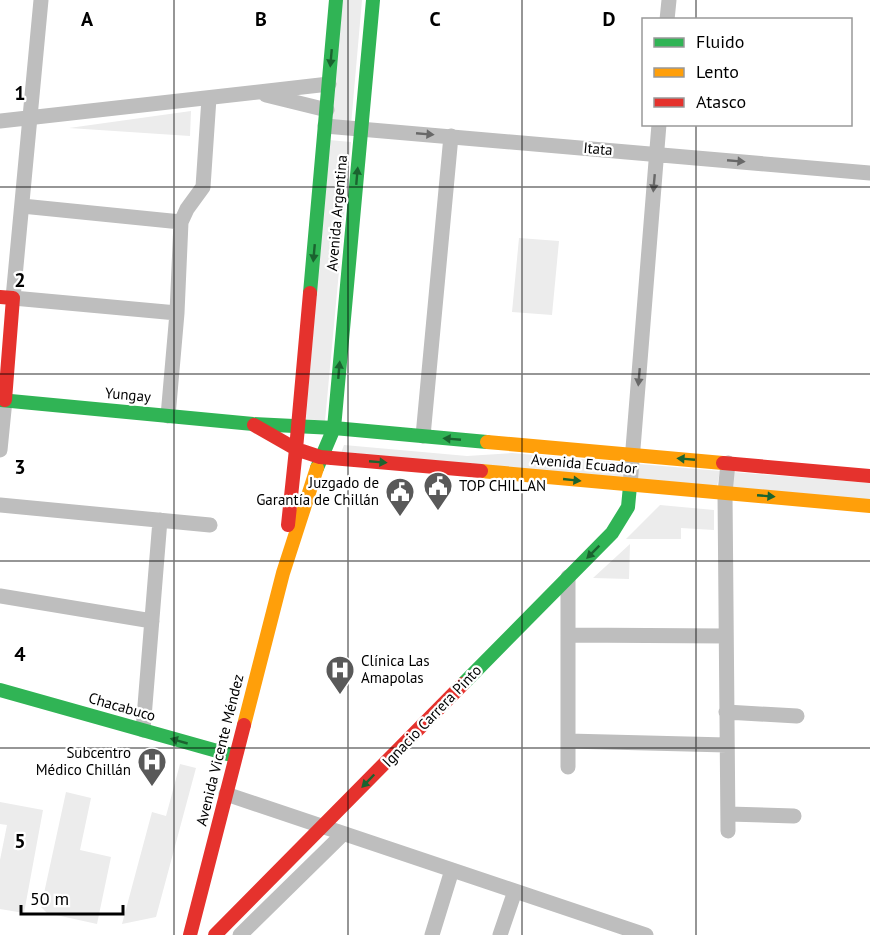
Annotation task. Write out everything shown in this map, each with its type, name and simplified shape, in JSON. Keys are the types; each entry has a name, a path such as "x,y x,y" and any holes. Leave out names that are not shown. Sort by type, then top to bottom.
{"main road":[{"name":"Avenida Argentina","path":"299,427 336,0"},
{"name":"Avenida Argentina","path":"334,428 373,0"},
{"path":"2,400 7,298"},
{"name":"Yungay","path":"2,400 299,427"},
{"name":"Yungay","path":"254,424 296,449"},
{"name":"Avenida Ecuador","path":"299,427 334,428 870,476"},
{"name":"Avenida Vicente Méndez","path":"282,573 299,427"},
{"name":"Avenida Vicente Méndez","path":"190,935 282,573 320,457 334,428"},
{"name":"Avenida Ecuador","path":"296,449 320,457 870,506"},
{"name":"Ignacio Carrera Pinto","path":"215,935 324,827 618,525 631,497 630,486"},
{"name":"Chacabuco","path":"0,690 235,756"}],"street":[{"path":"41,0 22,206 7,298 177,313"},
{"path":"667,18 669,0"},
{"path":"0,122 329,84"},
{"path":"260,93 327,110"},
{"path":"168,416 177,313 181,222 203,187 209,98"},
{"name":"Itata","path":"325,126 870,172"},
{"path":"630,486 659,126"},
{"path":"423,436 452,136"},
{"path":"22,206 181,222"},
{"path":"0,450 2,400"},
{"path":"728,463 725,493 728,831"},
{"path":"0,505 210,525"},
{"path":"143,730 160,520"},
{"path":"568,578 568,767"},
{"path":"0,596 152,621"},
{"path":"568,635 726,636"},
{"path":"726,712 797,716"},
{"path":"568,741 727,745"},
{"path":"226,794 646,935"},
{"path":"728,814 794,816"},
{"path":"240,935 343,834"},
{"path":"432,935 452,870"},
{"path":"500,935 515,891"}],"shaded area":[{"path":"341,0 362,0 351,125 330,122"},
{"path":"191,111 190,136 69,128"},
{"path":"329,140 351,142 325,421 306,419"},
{"path":"519,238 559,241 552,315 512,312"},
{"path":"344,445 467,456 512,453 720,471 717,486 341,453"},
{"path":"733,472 870,483 870,503 731,492"},
{"path":"660,505 714,510 714,530 681,528 681,539 626,539"},
{"path":"630,544 629,579 593,578"},
{"path":"180,764 196,768 156,917 122,924 152,812 166,816"},
{"path":"66,792 91,798 80,850 111,857 97,924 47,913 41,907"},
{"path":"0,802 43,810 24,913 0,909 0,860 7,825 0,824"}],"traffic: fast":[{"path":"310,293 336,0"},
{"path":"373,0 334,428 487,442"},
{"path":"0,400 253,424 334,428 317,468"},
{"path":"463,684 612,533 628,507 630,486"},
{"path":"0,690 235,756"}],"traffic: slow":[{"path":"487,442 723,463"},
{"path":"244,725 283,573 317,468"},
{"path":"481,471 870,506"}],"traffic: jam":[{"path":"310,293 296,449 320,457 481,471"},
{"path":"0,297 13,298 5,400"},
{"path":"254,425 296,449 288,525"},
{"path":"723,463 870,476"},
{"path":"215,935 463,684"},
{"path":"190,935 244,725"}],"place":[{"name":"TOP CHILLAN","path":"438,512"},
{"name":"Juzgado de Garantía de Chillán","path":"400,518"},
{"name":"Clínica Las Amapolas","path":"340,696"},
{"name":"Subcentro Médico Chillán","path":"152,788"}]}
